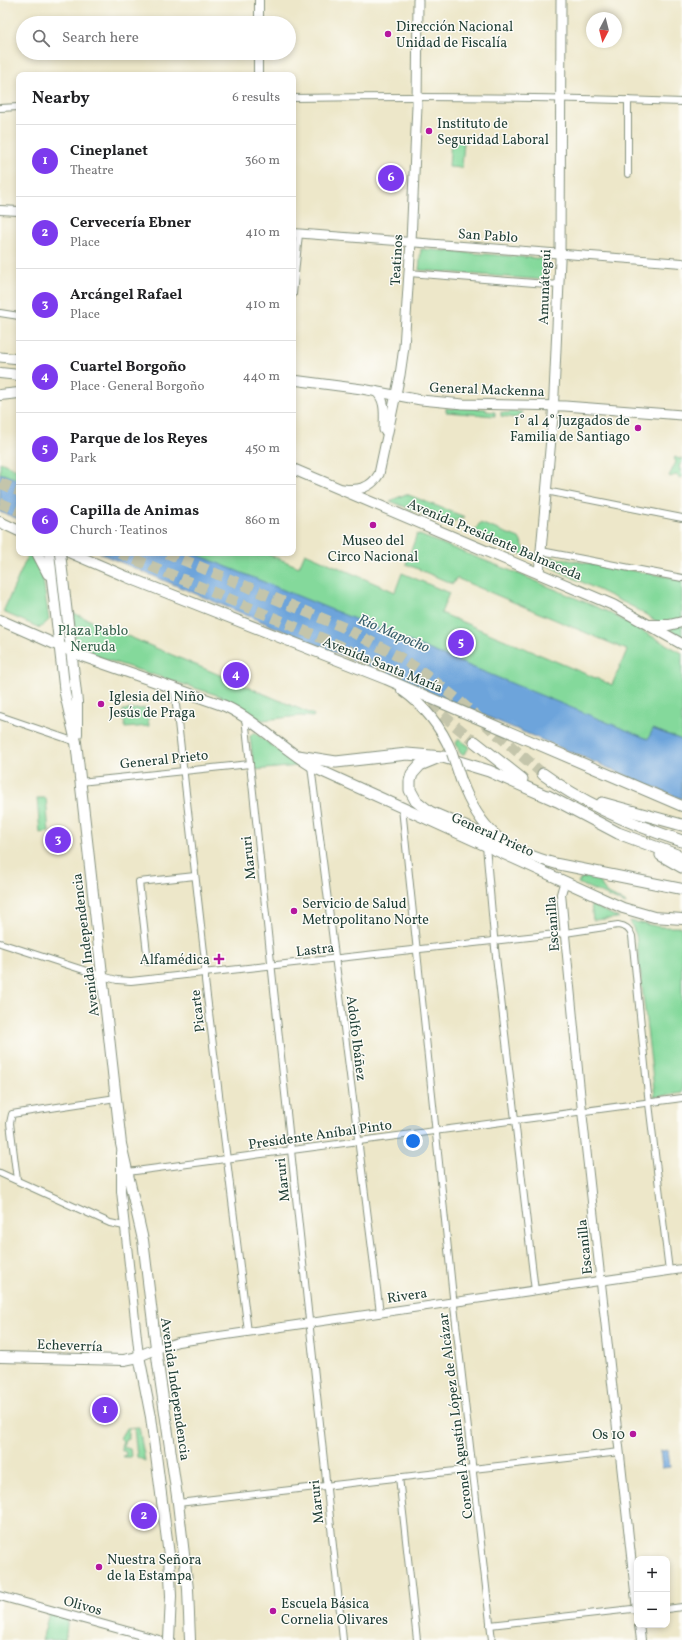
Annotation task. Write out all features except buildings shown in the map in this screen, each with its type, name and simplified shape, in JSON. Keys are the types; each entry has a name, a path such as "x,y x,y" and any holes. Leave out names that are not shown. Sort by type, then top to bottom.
{"highway":[{"path":"475,742 510,771 555,800"},
{"path":"298,756 336,762 407,754 447,755 486,769 555,800 606,827 682,857"},
{"path":"447,755 424,762 414,770 410,785 414,798 430,812 512,847"},
{"path":"543,774 570,792 627,821 682,841"},
{"path":"570,792 611,806 682,825"},
{"path":"637,840 682,867"}],"main road":[{"name":"Teatinos","path":"340,489 359,490 366,488 374,481 381,469 385,441 402,360 411,242 417,96 418,0"},
{"name":"Amunátegui","path":"539,573 553,405 559,285 559,98 561,0"},
{"path":"0,357 16,359"},
{"path":"0,373 16,375"},
{"name":"General Mackenna","path":"296,380 375,391 411,399 463,404 553,405 682,416"},
{"path":"375,391 379,394 382,400 385,441"},
{"path":"0,395 16,393"},
{"name":"Avenida Presidente Balmaceda","path":"296,470 612,605 682,644"},
{"path":"0,522 16,530"},
{"path":"38,556 52,584"},
{"name":"Avenida Independencia","path":"49,556 58,646 65,694 76,742"},
{"name":"Avenida Independencia","path":"60,556 77,702 76,742 80,782 121,1144 143,1240 188,1589 190,1640"},
{"name":"Avenida Santa María","path":"78,556 127,577 386,679 682,806"},
{"name":"General Prieto","path":"0,620 82,656 174,687 224,706 245,717 311,766 623,908 637,913 663,918 682,919"},
{"path":"648,624 669,625 682,622"},
{"name":"General Prieto","path":"386,679 409,695 430,715 444,735 447,755 461,780 470,803 480,818 497,837 512,847 537,858 682,889"},
{"path":"566,882 574,876 579,868"},
{"name":"Rivera","path":"139,1356 156,1349"},
{"name":"Avenida Independencia","path":"139,1356 151,1417 169,1555 171,1596 169,1640"},
{"name":"Echeverría","path":"0,1357 118,1361 139,1356"}],"street":[{"path":"259,0 259,16"},
{"path":"258,60 258,72"},
{"path":"296,98 417,96 559,98 682,102"},
{"path":"628,100 628,174"},
{"path":"0,108 16,107"},
{"path":"0,210 16,212"},
{"name":"San Pablo","path":"296,234 682,263"},
{"path":"409,273 559,285"},
{"path":"0,313 16,316"},
{"path":"546,491 682,518"},
{"path":"541,551 682,578"},
{"name":"Picarte","path":"174,687 226,1159 248,1332"},
{"path":"0,716 76,742"},
{"name":"Maruri","path":"245,717 343,1640"},
{"name":"General Prieto","path":"80,782 250,764"},
{"name":"Adolfo Ibáñez","path":"311,766 380,1313"},
{"name":"Coronel Agustín López de Alcázar","path":"402,808 454,1302 474,1469 492,1640"},
{"path":"486,846 514,1120 535,1291"},
{"path":"148,962 139,882 195,876"},
{"name":"Escanilla","path":"566,882 561,892 582,1112 635,1592"},
{"name":"Lastra","path":"0,943 102,976 117,980 131,980 495,941 622,925 629,929 632,936 649,1102"},
{"path":"17,1180 10,1123 12,1114 116,1098"},
{"name":"Presidente Aníbal Pinto","path":"128,1172 682,1098"},
{"path":"649,1102 669,1271"},
{"name":"Avenida Independencia","path":"121,1144 120,1174 124,1226 139,1356"},
{"path":"0,1173 110,1223 124,1226"},
{"name":"Rivera","path":"156,1349 178,1342 682,1269"},
{"path":"178,1504 620,1452"},
{"path":"399,1477 417,1640"},
{"name":"Olivos","path":"0,1596 159,1640"},
{"path":"670,1609 682,1607"},
{"path":"490,1625 634,1610"},
{"path":"639,1628 641,1640"}],"green space":[{"path":"451,140 464,141 462,168 449,167"},
{"path":"421,249 547,259 545,280 419,270"},
{"path":"455,407 486,409 486,411 495,412 495,416 446,412 446,408 454,409"},
{"path":"510,411 522,412 522,414 518,415 516,418 501,416 501,412 509,413"},
{"path":"675,457 679,459 682,458 682,462 679,466 682,476 680,478 676,475 669,476 676,462"},
{"path":"0,462 16,469 16,517 0,511"},
{"path":"406,494 465,517 452,522 443,522 390,501"},
{"path":"480,523 519,538 527,555 526,556 480,538 475,530"},
{"path":"417,534 519,574 606,611 682,653 682,740 653,729 682,798 108,556 272,556 299,567 305,553 395,592 402,573 449,593 441,613 612,685 627,650 456,578 453,584 406,564"},
{"path":"28,556 36,556 41,566 49,620 40,628 3,612"},
{"path":"544,556 682,579 682,637 635,608 545,564"},
{"name":"Plaza Pablo Neruda","path":"73,613 314,715 313,717 300,716 263,720 256,718 220,696 79,651 76,647"},
{"path":"147,708 149,726 125,728 123,710"},
{"path":"254,732 299,766 254,770 250,736"},
{"path":"459,739 470,747 463,755 460,753 456,743"},
{"path":"37,798 46,798 49,832 40,833"},
{"path":"584,875 598,878 606,893 625,902 626,904 578,883"},
{"path":"591,905 619,918 593,920"},
{"path":"630,921 661,927 682,927 682,1093 655,1097 636,935"},
{"path":"139,1427 145,1461 137,1457 134,1428 128,1429 129,1439 125,1439 123,1447 130,1449 131,1457 122,1456 126,1455 125,1451 122,1451 121,1446 123,1441 120,1438 126,1428"},
{"path":"49,1613 68,1619 65,1640 42,1640"}],"water":[{"path":"0,473 16,479 16,518 0,512"},
{"path":"106,556 200,556 648,739 653,729 682,740 682,799"},
{"path":"668,1450 670,1467 662,1468 660,1451"}],"tunnel":[{"path":"0,483 16,490"},
{"path":"0,503 16,510"},
{"path":"127,556 338,645 357,655 426,702 475,742"},
{"path":"174,556 345,628 401,658 424,673 458,700 543,774"}],"place":[{"name":"Dirección Nacional Unidad de Fiscalía","path":"388,34"},
{"name":"Instituto de Seguridad Laboral","path":"429,131"},
{"name":"Capilla de Animas","path":"391,178"},
{"name":"1° al 4° Juzgados de Familia de Santiago","path":"638,428"},
{"name":"Museo del Circo Nacional","path":"373,525"},
{"name":"Parque de los Reyes","path":"461,643"},
{"name":"Cuartel Borgoño","path":"236,675"},
{"name":"Iglesia del Niño Jesús de Praga","path":"101,704"},
{"name":"Arcángel Rafael","path":"58,840"},
{"name":"Servicio de Salud Metropolitano Norte","path":"294,911"},
{"name":"Alfamédica","path":"219,959"},
{"name":"Cineplanet","path":"105,1410"},
{"name":"Os 10","path":"633,1434"},
{"name":"Cervecería Ebner","path":"144,1516"},
{"name":"Nuestra Señora de la Estampa","path":"99,1567"},
{"name":"Escuela Básica Cornelia Olivares","path":"273,1611"}],"water label":[{"name":"Río Mapocho","path":"394,633"}]}
